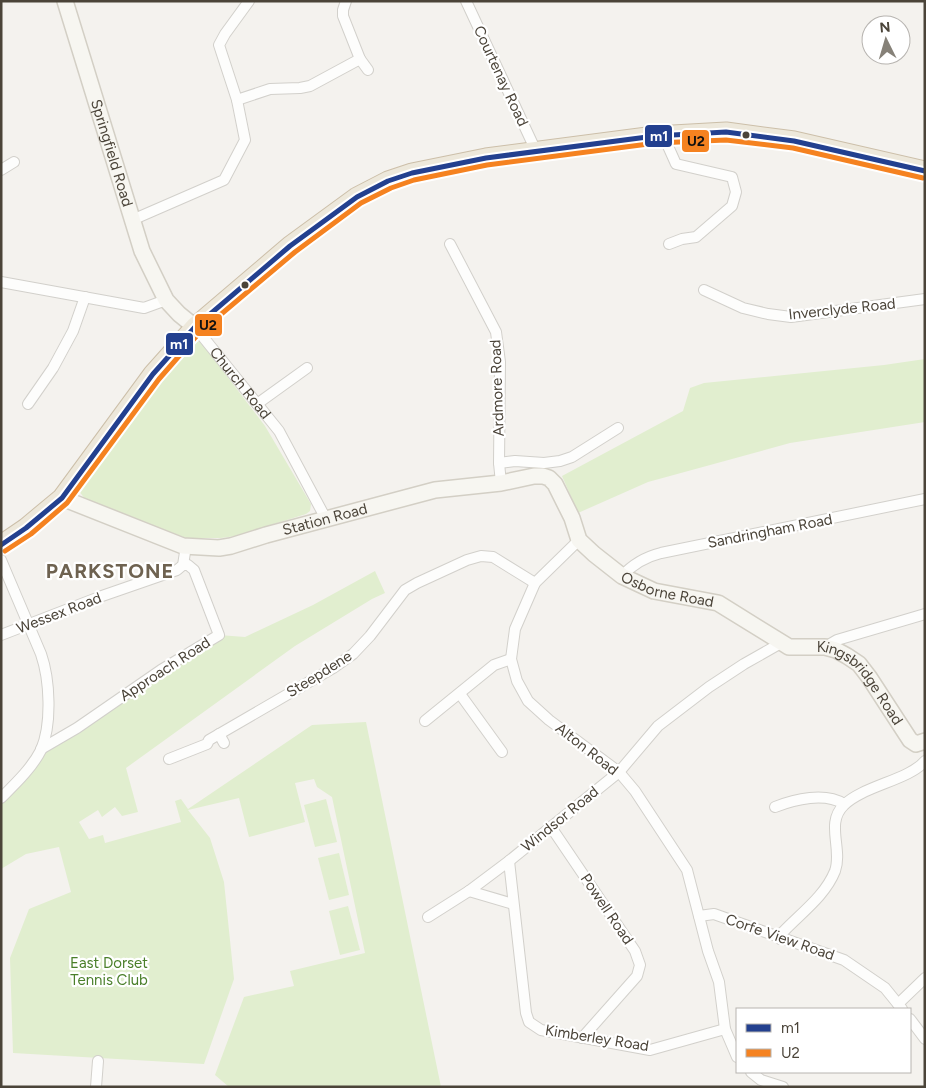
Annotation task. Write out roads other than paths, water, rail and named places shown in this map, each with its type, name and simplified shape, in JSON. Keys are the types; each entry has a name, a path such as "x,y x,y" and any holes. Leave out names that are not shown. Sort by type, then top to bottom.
{"highway":[{"path":"1,545 26,528 62,498 153,374 195,327 290,246 357,197 373,188 412,173 486,158 663,135 726,132 822,147 925,171"}],"street":[{"name":"Springfield Road","path":"65,1 142,251 166,300"},
{"path":"132,220 224,180 245,140 237,100 219,45 249,1"},
{"path":"346,1 343,16 360,58 368,70"},
{"name":"Courtenay Road","path":"466,1 536,151"},
{"path":"237,100 270,88 310,86 360,58"},
{"path":"663,135 676,164 732,176 736,192 732,206 696,237 682,239 669,244"},
{"path":"1,170 14,162"},
{"name":"Ardmore Road","path":"450,244 496,332 500,362 499,463 501,482"},
{"path":"1,282 144,308 166,300"},
{"name":"Inverclyde Road","path":"704,290 744,308 792,317 925,299"},
{"path":"28,404 53,368 73,331 85,297"},
{"name":"Church Road","path":"166,300 195,327 279,431 326,519"},
{"path":"257,404 307,368"},
{"path":"499,463 560,461 572,457 618,428"},
{"name":"Station Road","path":"62,498 186,546 209,548 231,546 435,490 534,476 549,478 555,484 572,518 579,540"},
{"name":"Sandringham Road","path":"622,576 630,567 638,562 661,553 925,499"},
{"name":"Osborne Road","path":"579,540 622,576 654,591 718,603 781,643"},
{"name":"Alton Road","path":"579,540 535,583 514,629 510,659 517,681 528,700 549,720 619,772 635,792 687,870 719,982 725,1029 736,1055"},
{"path":"183,565 186,546"},
{"name":"Steepdene","path":"169,758 218,739 353,654 370,636 394,602 405,590 418,583 467,560 480,556 493,557 535,583"},
{"path":"1,560 46,666 48,709 41,749 33,762 1,798"},
{"name":"Wessex Road","path":"1,635 102,596 178,570 183,565"},
{"name":"Approach Road","path":"41,749 77,728 161,670 219,635 194,570 188,565 183,565"},
{"path":"825,647 837,640 925,614"},
{"name":"Kingsbridge Road","path":"781,643 796,648 825,647 836,650 859,664 906,735 920,742"},
{"name":"Windsor Road","path":"428,917 509,861 619,772 658,726 744,664 781,643"},
{"path":"425,721 494,665 510,659"},
{"path":"460,694 502,752"},
{"path":"780,939 783,932 816,899 828,884 834,872 838,860 835,821 838,812 844,804 872,788 913,771 925,761 920,742"},
{"path":"775,806 785,802 831,797 844,804"},
{"name":"Powell Road","path":"551,827 635,951 640,965 637,976 582,1038"},
{"name":"Kimberley Road","path":"509,861 526,1013 529,1022 541,1030 650,1050 725,1029"},
{"path":"468,891 513,904"},
{"name":"Corfe View Road","path":"699,916 714,914 780,939 820,950 844,960 885,988 900,1006"},
{"path":"900,1006 925,978"},
{"path":"911,1021 925,1039"},
{"path":"96,1087 98,1061"},
{"path":"751,1073 761,1080 784,1087"}],"district":[{"name":"PARKSTONE","path":"110,571"}],"park label":[{"name":"East Dorset Tennis Club","path":"109,972"}]}
